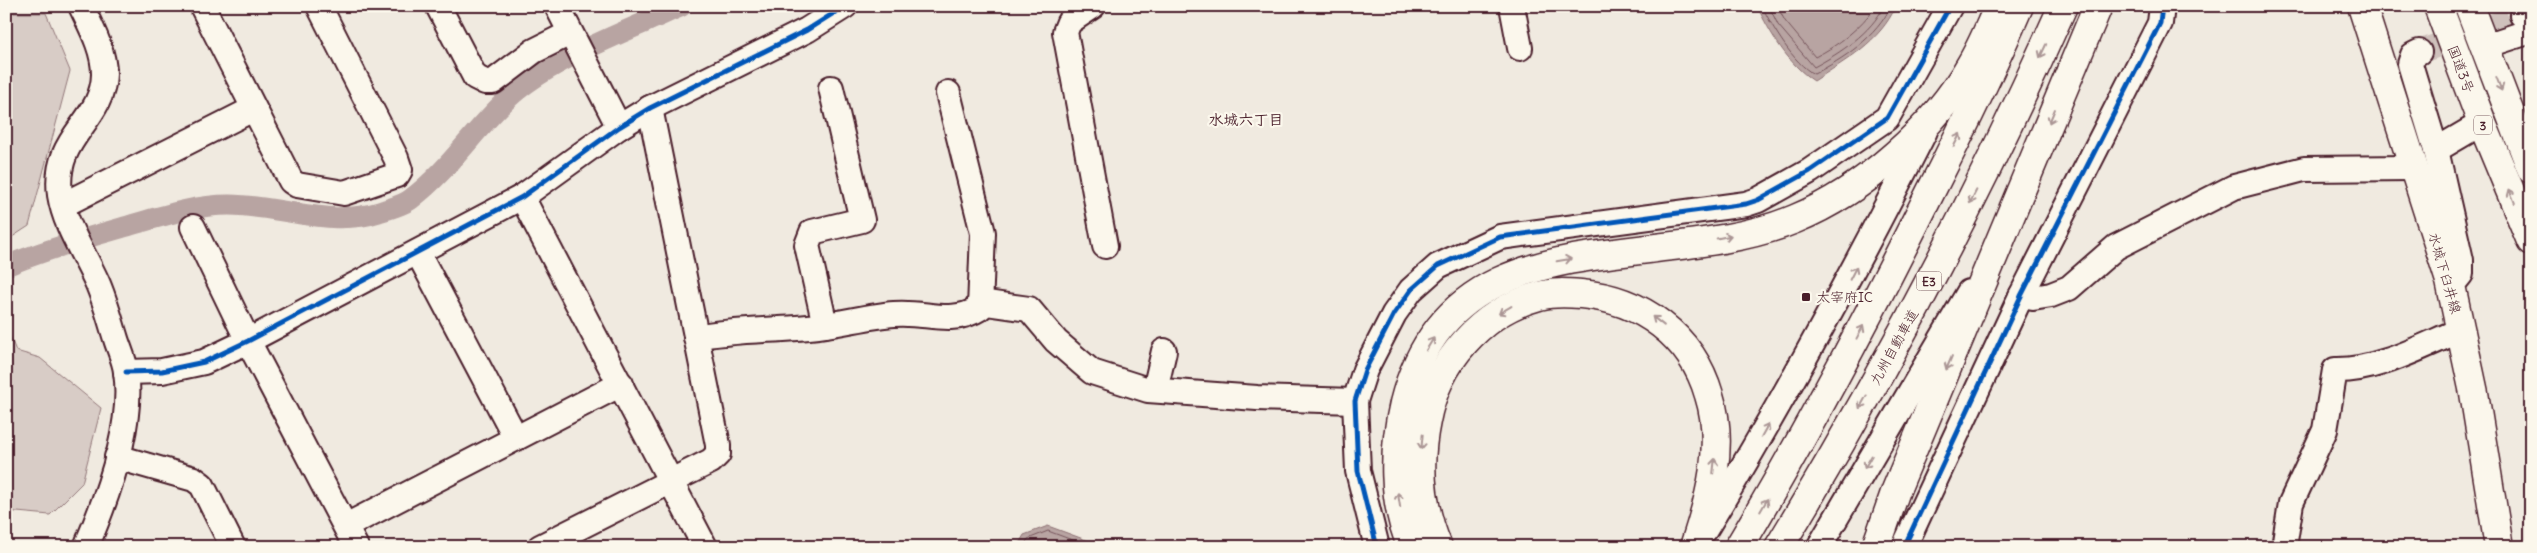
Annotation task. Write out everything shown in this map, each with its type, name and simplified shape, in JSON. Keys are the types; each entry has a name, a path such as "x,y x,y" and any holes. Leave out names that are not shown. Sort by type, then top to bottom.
{"main road":[{"path":"1412,547 1401,512 1397,485 1399,426 1416,369 1430,343 1446,321 1469,301 1492,286 1518,273 1551,263 1712,240 1757,231 1794,220 1828,204 1858,185 1904,146 1931,118 1971,65 1999,6"},
{"path":"1739,547 1818,409 1877,300 1991,72 2019,6"},
{"name":"九州自動車道","path":"1779,547 1897,342 1954,234 2006,130 2063,6"},
{"path":"1868,547 1896,490 2098,6"},
{"name":"水城下臼井線","path":"2362,6 2412,168 2450,280 2474,393 2500,547"},
{"name":"3","path":"2469,6 2531,168"},
{"name":"国道3号","path":"2438,9 2531,242"},
{"path":"1438,547 1423,499 1420,468 1426,418 1438,383 1452,358 1470,336 1490,319 1514,305 1541,295 1567,292 1596,295 1625,303 1650,315 1671,331 1686,349 1699,370 1710,395 1716,441 1709,495 1694,547"},
{"path":"1876,547 1896,490"}],"street":[{"path":"81,6 99,44 104,74 98,100 68,143 59,166 63,204 69,227 98,283 126,372 125,424 105,502 86,547"},
{"path":"202,6 291,181 297,185 335,193 344,193 397,175 400,170 396,158 319,6"},
{"path":"438,6 475,77 485,82 493,82 534,51 570,33"},
{"path":"557,6 619,127"},
{"path":"126,372 162,371 204,362 248,341 522,197 619,127 650,108 807,30 845,6"},
{"path":"1093,6 1069,22 1065,32 1105,246"},
{"path":"1512,6 1520,48"},
{"path":"1377,547 1358,471 1355,401 1366,370 1394,314 1411,290 1438,266 1500,237 1746,204 1758,200 1810,171 1887,118 1950,6"},
{"path":"1904,547 2021,296 2160,23 2162,6"},
{"path":"2484,46 2528,19"},
{"path":"2419,52 2413,55 2410,64 2436,150 2461,260 2461,274 2457,279 2450,280"},
{"path":"825,325 807,245 812,232 862,220 831,88"},
{"path":"696,336 725,331 825,325 901,314 947,319 968,316 980,308 982,234 948,93"},
{"path":"540,547 711,461 718,454 718,445 650,108"},
{"path":"63,204 253,109"},
{"path":"1694,547 1753,451 1850,279 1931,118"},
{"path":"2436,150 2482,123"},
{"path":"2021,296 2033,298 2051,295 2069,288 2116,247 2234,187 2304,169 2412,168"},
{"path":"522,197 672,480 705,547"},
{"path":"193,227 248,341 351,536 516,438 621,384"},
{"path":"1819,547 1917,377 2001,240"},
{"path":"418,253 516,438"},
{"path":"980,302 1029,310 1056,340 1092,372 1155,390 1257,398 1355,401"},
{"path":"2284,547 2291,503 2325,430 2335,370 2349,370 2389,359 2461,330"},
{"path":"1155,390 1164,351"},
{"path":"117,457 194,479 202,485 233,547"}],"shaded area":[{"path":"6,13 46,13 70,71 29,226 6,241"},
{"path":"6,326 16,351 40,358 101,408 82,483 50,515 6,511"}],"water":[{"path":"1757,6 1896,6 1881,30 1871,40 1850,58 1814,81 1788,57 1774,37"},
{"path":"1048,526 1105,547 1017,547 1024,535"}],"waterway":[{"path":"6,266 77,241 161,216 202,207 248,206 342,218 361,216 396,207 408,201 438,175 488,119 514,93 532,80 551,67 595,45 682,6"}],"tunnel":[{"path":"2419,52 2522,15"}],"cycle path":[{"path":"126,372 162,371 204,362 248,341 522,197 619,127 650,108 807,30 845,6"},
{"path":"1377,547 1358,471 1355,401 1365,370 1394,314 1411,290 1438,266 1500,237 1746,204 1758,200 1810,171 1887,118 1950,6"},
{"path":"1904,547 2021,296 2160,23 2162,6"}],"place":[{"name":"太宰府IC","path":"1806,297"}],"district":[{"name":"水城六丁目","path":"1246,119"}]}
